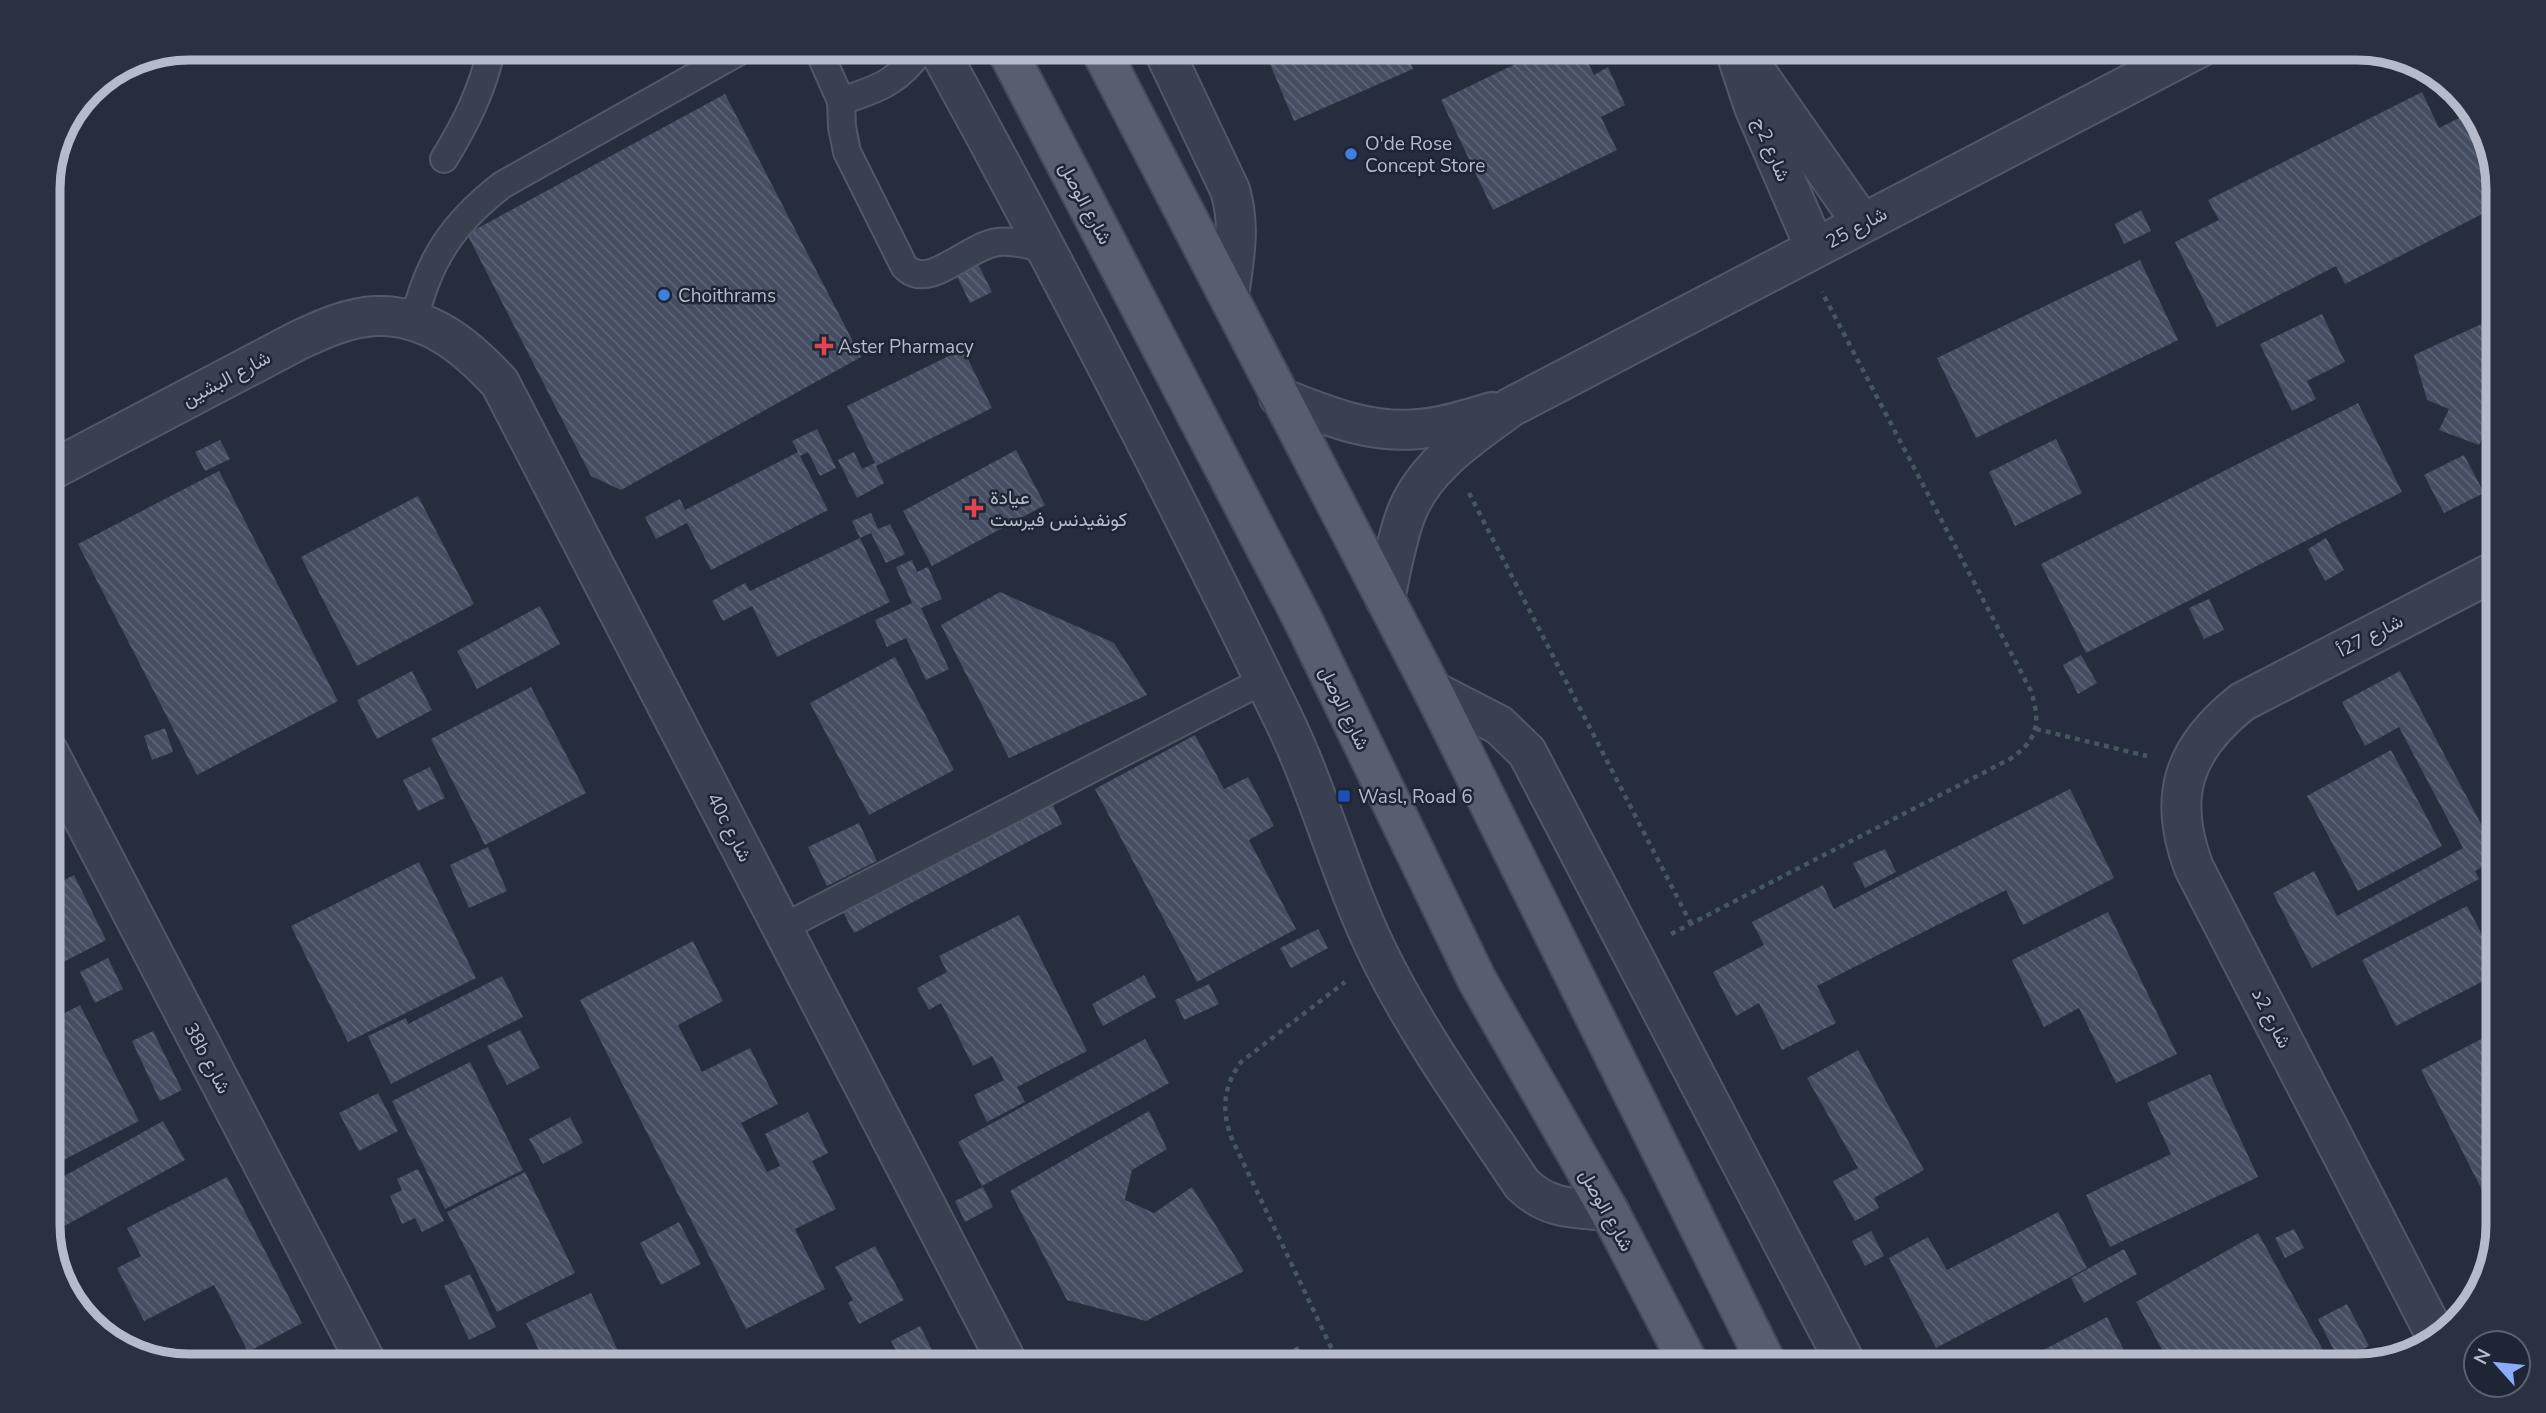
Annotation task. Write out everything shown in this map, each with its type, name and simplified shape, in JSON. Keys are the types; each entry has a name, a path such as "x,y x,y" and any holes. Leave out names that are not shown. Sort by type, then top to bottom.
{"main road":[{"name":"شارع الوصل","path":"1011,60 1303,620 1477,980 1609,1211 1684,1354"},
{"path":"1106,60 1433,691 1762,1354"}],"street":[{"path":"944,60 1047,249 1264,680 1307,774 1379,956 1432,1049 1522,1184 1539,1199 1560,1207 1609,1211"},
{"path":"1168,60 1230,190 1234,204 1237,231 1229,296"},
{"name":"شارع 2ج","path":"1740,60 1754,107 1809,252"},
{"name":"شارع 2ج","path":"1745,60 1862,223"},
{"name":"شارع 25","path":"1385,598 1407,512 1418,491 1449,454 1511,407 2176,60"},
{"name":"شارع البشين","path":"60,466 299,340 337,323 376,316 414,321"},
{"name":"40c شارع","path":"414,321 447,335 475,356 500,383 1003,1354"},
{"name":"شارع 25","path":"1279,397 1352,424 1396,430 1442,426 1511,407"},
{"name":"شارع 27أ","path":"2242,702 2486,576"},
{"path":"1433,691 1499,725 1527,752 1841,1354"},
{"name":"شارع 2د","path":"2242,702 2220,720 2201,741 2188,766 2180,818 2185,843 2194,868 2432,1329"},
{"name":"38b شارع","path":"60,774 362,1354"}],"lane":[{"path":"444,159 468,118 489,60"},
{"path":"414,321 430,268 460,222 479,202 502,185 724,60"},
{"path":"823,60 841,101 847,152 910,273 927,276 981,246 999,242 1016,242 1047,249"},
{"path":"841,101 874,91 889,83 902,74 913,60"},
{"path":"782,928 1264,680"}],"path":[{"path":"1632,953 2010,759 2025,749 2036,729 2037,711 2031,691 1809,252"},
{"path":"1449,454 1691,924"},
{"path":"2036,729 2188,766"},
{"path":"1334,1354 1232,1139 1224,1108 1231,1076 1241,1062 1379,956"}],"building":[{"path":"1409,60 1413,69 1294,121 1269,62"},
{"path":"1523,60 1586,60 1594,75 1608,67 1625,105 1601,117 1617,150 1493,210 1441,100"},
{"path":"2422,92 2439,128 2464,116 2480,147 2486,180 2486,212 2345,284 2336,266 2217,327 2175,242 2219,220 2208,200"},
{"name":"Choithrams","path":"725,94 861,357 621,490 591,476 467,234"},
{"path":"2141,210 2151,231 2124,244 2115,224"},
{"path":"2140,260 2178,340 1976,438 1937,358"},
{"path":"977,262 992,292 970,303 955,272"},
{"path":"2322,314 2345,362 2307,381 2316,399 2292,411 2260,344"},
{"path":"2486,322 2486,430 2479,445 2439,430 2449,409 2427,400 2414,355"},
{"path":"963,349 992,408 876,466 884,483 857,498 838,460 854,452 862,469 875,463 847,406"},
{"path":"2358,403 2402,492 2086,653 2041,564"},
{"path":"817,429 836,468 820,476 808,452 800,456 828,510 711,570 687,523 656,539 645,517 680,499 685,510 798,452 792,441"},
{"path":"2056,439 2082,493 2015,526 1989,472"},
{"path":"220,440 230,459 205,471 195,452"},
{"name":"عيادة كونفيدنس فيرست","path":"1016,450 1045,505 932,566 903,511"},
{"path":"2464,455 2484,493 2444,513 2424,475"},
{"path":"219,471 338,701 197,775 78,544"},
{"path":"418,496 474,604 357,666 301,557"},
{"path":"871,513 878,529 890,524 905,554 886,563 871,533 860,538 852,521"},
{"path":"860,538 890,602 777,657 752,606 723,621 712,601 745,583 750,591"},
{"path":"2326,538 2344,570 2325,581 2308,549"},
{"path":"912,560 917,572 928,567 942,599 921,608 949,669 926,680 906,638 887,647 875,620 912,603 896,567"},
{"path":"1000,592 1114,643 1147,695 1009,758 941,625"},
{"path":"2209,599 2224,630 2204,639 2189,608"},
{"path":"540,606 560,644 477,689 457,651"},
{"path":"2081,655 2097,683 2078,694 2063,665"},
{"path":"895,657 954,770 869,815 810,703"},
{"path":"412,671 432,710 377,739 357,700"},
{"path":"2400,671 2486,833 2486,865 2475,871 2479,879 2312,968 2273,893 2314,871 2337,916 2463,848 2399,727 2365,746 2342,702"},
{"path":"531,687 586,793 485,845 431,739"},
{"path":"165,728 173,752 152,760 144,736"},
{"path":"1195,735 1224,789 1248,777 1274,826 1249,840 1296,929 1197,982 1095,789"},
{"path":"2391,750 2442,846 2358,891 2307,796"},
{"path":"430,767 445,798 418,811 403,780"},
{"path":"2070,789 2114,878 2023,925 2006,890 1817,986 1836,1023 1782,1050 1759,1003 1736,1016 1713,972 1764,945 1752,922 1823,885 1834,909"},
{"path":"1048,795 1062,824 854,933 842,910"},
{"path":"859,823 877,861 827,886 808,847"},
{"path":"488,847 507,891 469,908 450,865"},
{"path":"1885,849 1896,872 1865,888 1853,863"},
{"path":"419,862 476,978 348,1042 291,926"},
{"path":"74,875 106,940 60,964 60,882"},
{"path":"2467,906 2486,942 2486,980 2396,1026 2362,960"},
{"path":"2108,912 2177,1054 2116,1083 2079,1008 2044,1027 2012,960"},
{"path":"1019,915 1087,1051 1017,1087 1025,1102 987,1122 974,1095 1004,1080 992,1056 973,1066 941,1003 929,1010 917,988 947,972 939,956"},
{"path":"1318,929 1328,948 1291,968 1280,948"},
{"path":"693,941 723,1001 678,1025 702,1072 750,1048 778,1104 741,1123 767,1172 780,1166 765,1134 808,1112 828,1153 812,1161 836,1209 795,1229 825,1289 746,1329 580,1000"},
{"path":"108,958 123,989 95,1003 80,972"},
{"path":"1144,975 1156,997 1103,1026 1092,1004"},
{"path":"502,976 523,1017 391,1084 368,1036 406,1018 408,1024"},
{"path":"1209,984 1219,1004 1184,1020 1175,1000"},
{"path":"80,1005 139,1121 60,1162 60,1016"},
{"path":"520,1030 540,1068 507,1085 487,1046"},
{"path":"153,1031 182,1090 160,1101 132,1041"},
{"path":"2486,1037 2486,1198 2421,1070"},
{"path":"1145,1039 1169,1083 982,1186 958,1142"},
{"path":"1858,1050 1924,1170 1874,1198 1879,1208 1855,1221 1833,1181 1858,1168 1807,1078"},
{"path":"470,1062 523,1170 445,1209 392,1101"},
{"path":"2210,1074 2258,1177 2110,1247 2086,1195 2171,1154 2147,1103"},
{"path":"378,1093 398,1131 359,1151 339,1113"},
{"path":"1149,1111 1167,1149 1132,1170 1125,1200 1154,1213 1192,1187 1244,1271 1146,1321 1067,1300 1010,1191"},
{"path":"570,1117 583,1143 543,1164 529,1139"},
{"path":"163,1121 185,1160 60,1228 60,1178"},
{"path":"418,1169 444,1221 422,1232 415,1218 402,1224 390,1196 402,1190 397,1179"},
{"path":"525,1172 575,1273 497,1312 447,1212"},
{"path":"227,1177 302,1323 248,1352 214,1285 144,1321 117,1268 141,1256 127,1228"},
{"path":"983,1187 993,1207 965,1222 955,1201"},
{"path":"2058,1212 2087,1268 1936,1348 1889,1258 1928,1237 1947,1270"},
{"path":"679,1222 701,1264 661,1285 640,1243"},
{"path":"2294,1229 2304,1248 2285,1258 2275,1238"},
{"path":"1871,1231 1884,1256 1865,1266 1852,1241"},
{"path":"2258,1233 2325,1354 2164,1354 2136,1302"},
{"path":"875,1246 904,1300 859,1324 848,1303 853,1300 835,1267"},
{"path":"2124,1249 2137,1274 2084,1303 2071,1278"},
{"path":"470,1274 496,1327 469,1340 444,1286"},
{"path":"591,1293 619,1354 541,1354 526,1323"},
{"path":"2347,1304 2369,1346 2354,1354 2336,1354 2318,1319"},
{"path":"2107,1317 2126,1354 2035,1354"},
{"path":"920,1326 934,1354 898,1354 891,1341"},
{"path":"1298,1346 1302,1354 1285,1354"}],"place":[{"name":"O'de Rose Concept Store","path":"1351,154"},
{"name":"Choithrams","path":"664,295"},
{"name":"Aster Pharmacy","path":"824,346"},
{"name":"عيادة كونفيدنس فيرست","path":"974,508"},
{"name":"Wasl, Road 6","path":"1344,796"}]}
